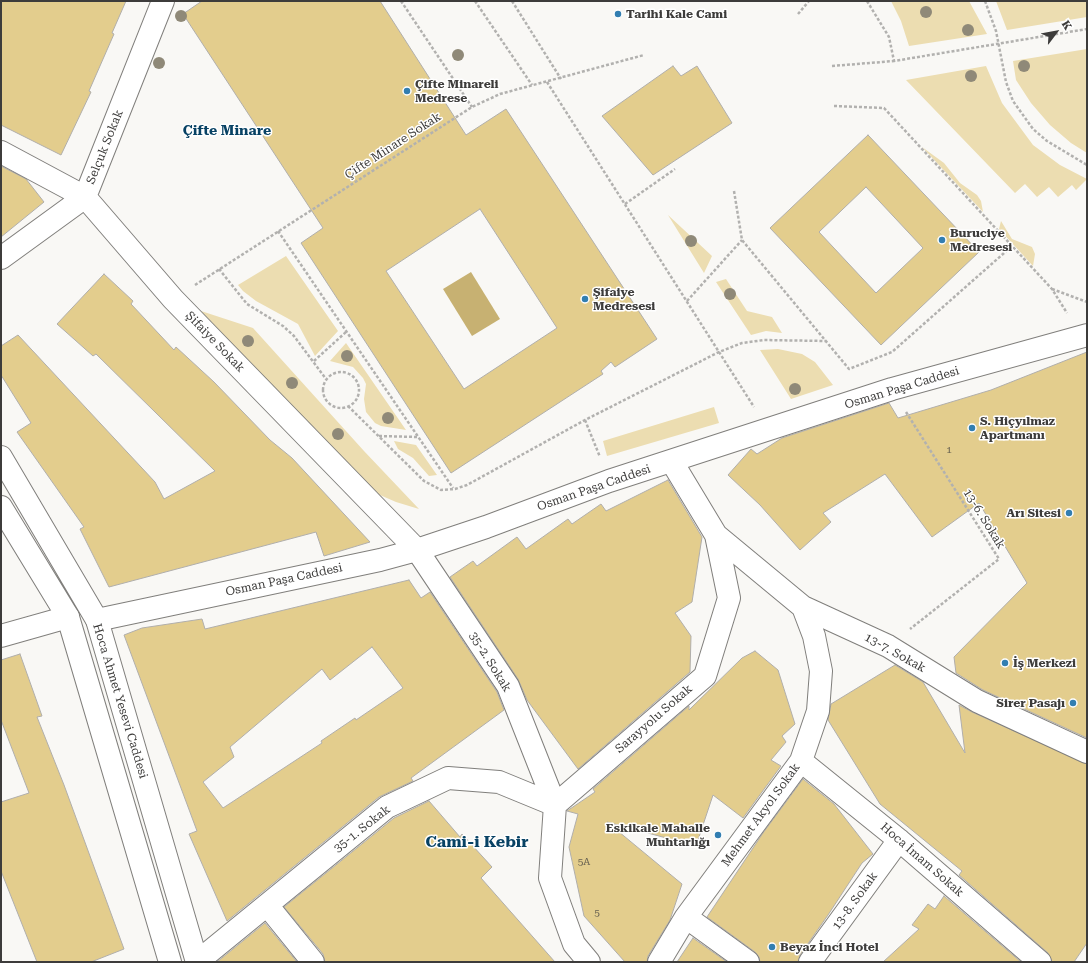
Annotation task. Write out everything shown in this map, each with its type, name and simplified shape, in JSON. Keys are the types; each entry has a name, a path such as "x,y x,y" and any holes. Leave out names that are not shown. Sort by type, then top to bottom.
{"street":[{"name":"Selçuk Sokak","path":"1,258 85,197 163,1"},
{"name":"Şifaiye Sokak","path":"1,152 85,197 172,299 417,550"},
{"name":"Osman Paşa Caddesi","path":"97,620 380,560 417,550 486,527 609,481 672,462 892,389 1087,335"},
{"name":"Hoca Ahmet Yesevi Caddesi","path":"1,457 97,620 197,962"},
{"name":"Sarayyolu Sokak","path":"555,805 704,676 729,598 716,535 672,462"},
{"name":"Hoca Ahmet Yesevi Caddesi","path":"1,506 68,617 170,962"},
{"name":"13-7. Sokak","path":"716,535 803,608 888,646 977,701 1087,752"},
{"name":"35-2. Sokak","path":"417,550 508,686 555,805"},
{"name":"Mehmet Akyol Sokak","path":"659,962 686,917 802,760 818,711 821,671 814,636 803,608"},
{"path":"1,636 68,617"},
{"name":"Hoca İmam Sokak","path":"802,760 899,840 1040,962"},
{"name":"35-1. Sokak","path":"197,962 387,807 448,778 499,782 555,805"},
{"path":"555,805 550,878 574,944 589,962"},
{"name":"13-8. Sokak","path":"810,962 899,840"},
{"path":"267,906 313,962"},
{"path":"686,917 748,962"}],"path":[{"path":"401,1 472,106"},
{"path":"475,1 532,85"},
{"path":"512,1 561,79"},
{"path":"516,1 516,7"},
{"path":"798,14 809,1"},
{"path":"867,1 889,37 894,61"},
{"path":"985,1 996,31 1006,82 1013,101 1033,129 1047,141 1087,165"},
{"path":"832,66 894,61 998,45 1087,29"},
{"name":"Çifte Minare Sokak","path":"172,299 472,106 500,94 561,79 644,55"},
{"path":"547,82 744,392"},
{"path":"834,106 884,108 1052,289 1087,302"},
{"path":"625,204 675,169"},
{"path":"734,191 742,240 849,369 892,352 1012,246"},
{"path":"278,231 453,489"},
{"path":"687,301 742,240"},
{"path":"219,269 247,304 284,326 314,361 326,379"},
{"path":"314,361 346,332"},
{"path":"348,406 424,481 441,490 453,489 467,485 585,420 719,352 742,343 764,340 826,341"},
{"path":"336,372 342,372 353,376 356,381 358,393 357,398 348,406 337,407 327,401 323,390 326,379 336,372"},
{"name":"13-6. Sokak","path":"888,646 999,559 892,389"},
{"path":"585,420 609,481"},
{"path":"378,436 418,437"}],"shaded area":[{"path":"891,1 969,1 987,34 909,46 901,21"},
{"path":"996,1 1087,1 1087,17 1007,30"},
{"path":"1087,49 1087,153 1071,143 1050,125 1031,103 1016,80 1013,61"},
{"path":"986,66 1002,103 1033,145 1060,165 1087,179 1076,190 1072,185 1058,197 1049,187 1037,197 1025,184 1015,193 906,80"},
{"path":"922,147 944,163 960,183 977,195 981,201 983,212"},
{"path":"668,215 712,256 704,273"},
{"path":"1001,221 1012,239 1032,247 1035,254 1033,266 999,229"},
{"path":"286,256 338,331 315,356 298,324 256,301 238,285"},
{"path":"471,272 500,319 472,336 443,289"},
{"path":"726,279 747,311 772,317 782,333 766,331 751,335 716,282"},
{"path":"201,311 253,328 364,451 419,509 396,502 373,492"},
{"path":"346,343 406,430 381,426 375,423 366,412 364,399 366,384 363,378 353,367 330,361"},
{"path":"778,349 802,354 815,362 833,385 791,399 760,350"},
{"path":"714,407 719,423 607,456 603,441"},
{"path":"394,441 416,445 437,475 429,476 413,458 398,449"}],"building":[{"path":"1,1 126,1 112,33 114,34 89,91 91,92 61,155 1,125"},
{"path":"202,1 380,1 466,135 506,109 657,339 615,367 611,362 601,371 603,374 451,473 301,243 323,228 183,14","holes":["480,209 557,328 464,389 386,271"]},
{"path":"673,66 681,76 697,66 732,123 653,175 602,116"},
{"name":"Buruciye Medresesi","path":"868,135 979,252 881,345 770,228","holes":["866,187 923,248 876,293 819,232"]},
{"path":"1,166 26,179 44,202 1,237"},
{"path":"104,274 133,301 131,304 174,350 176,347 214,382 270,440 292,458 370,542 324,556 316,532 109,587 80,529 84,527 17,432 31,423 1,375 1,346 18,335 155,482 164,499 215,471 96,354 93,356 57,324"},
{"path":"1087,352 1087,738 983,690 956,673 954,657 1027,583 979,503 932,537 885,474 823,513 831,522 800,550 760,505 728,475 751,449 757,454 782,438 889,403 898,418 991,390"},
{"path":"668,480 702,537 692,602 675,613 691,636 690,672 578,769 527,700 518,679 450,577 473,561 477,566 517,537 526,549 568,519 572,524 601,504 606,511"},
{"path":"409,580 421,598 430,592 497,692 504,710 411,778 413,781 379,797 227,921 189,834 197,831 124,635 142,628 202,619 205,629","holes":["372,647 403,688 356,720 355,718 321,741 322,743 223,808 203,782 234,757 230,747 322,669 330,680"]},
{"path":"755,651 778,670 795,724 782,736 786,742 771,760 781,766 743,818 713,795 696,846 607,822 682,884 670,920 648,956 647,962 625,962 584,916 569,847 578,814 567,811 595,792 593,789 689,706 689,710 742,658"},
{"path":"20,654 42,716 37,717 64,785 124,949 91,962 37,962 1,871 1,802 29,793 1,720 1,660"},
{"path":"895,665 923,682 965,753 959,705 1087,764 1087,943 1074,962 1052,962 1048,953 959,875 962,871 880,804 828,720 831,704"},
{"path":"803,779 834,804 873,854 862,863 800,955 798,962 760,962 759,957 755,952 707,917 763,833"},
{"path":"429,801 460,837 462,834 492,867 481,878 555,962 325,962 323,954 284,907 394,818"},
{"path":"944,896 1021,962 883,962 919,929 912,925 928,904 935,909"},
{"path":"265,923 297,962 217,962"},
{"path":"693,938 727,962 677,962"}],"place":[{"name":"Tarihi Kale Cami","path":"618,14"},
{"name":"Çifte Minareli Medrese","path":"407,91"},
{"name":"Buruciye Medresesi","path":"942,240"},
{"name":"Şifaiye Medresesi","path":"585,299"},
{"name":"S. Hiçyılmaz Apartmanı","path":"972,428"},
{"name":"Arı Sitesi","path":"1069,513"},
{"name":"İş Merkezi","path":"1005,663"},
{"name":"Sirer Pasajı","path":"1073,703"},
{"name":"Eskikale Mahalle Muhtarlığı","path":"718,835"},
{"name":"Beyaz İnci Hotel","path":"772,947"}],"district":[{"name":"Çifte Minare","path":"227,131"},
{"name":"Cami-i Kebir","path":"477,842"}]}
